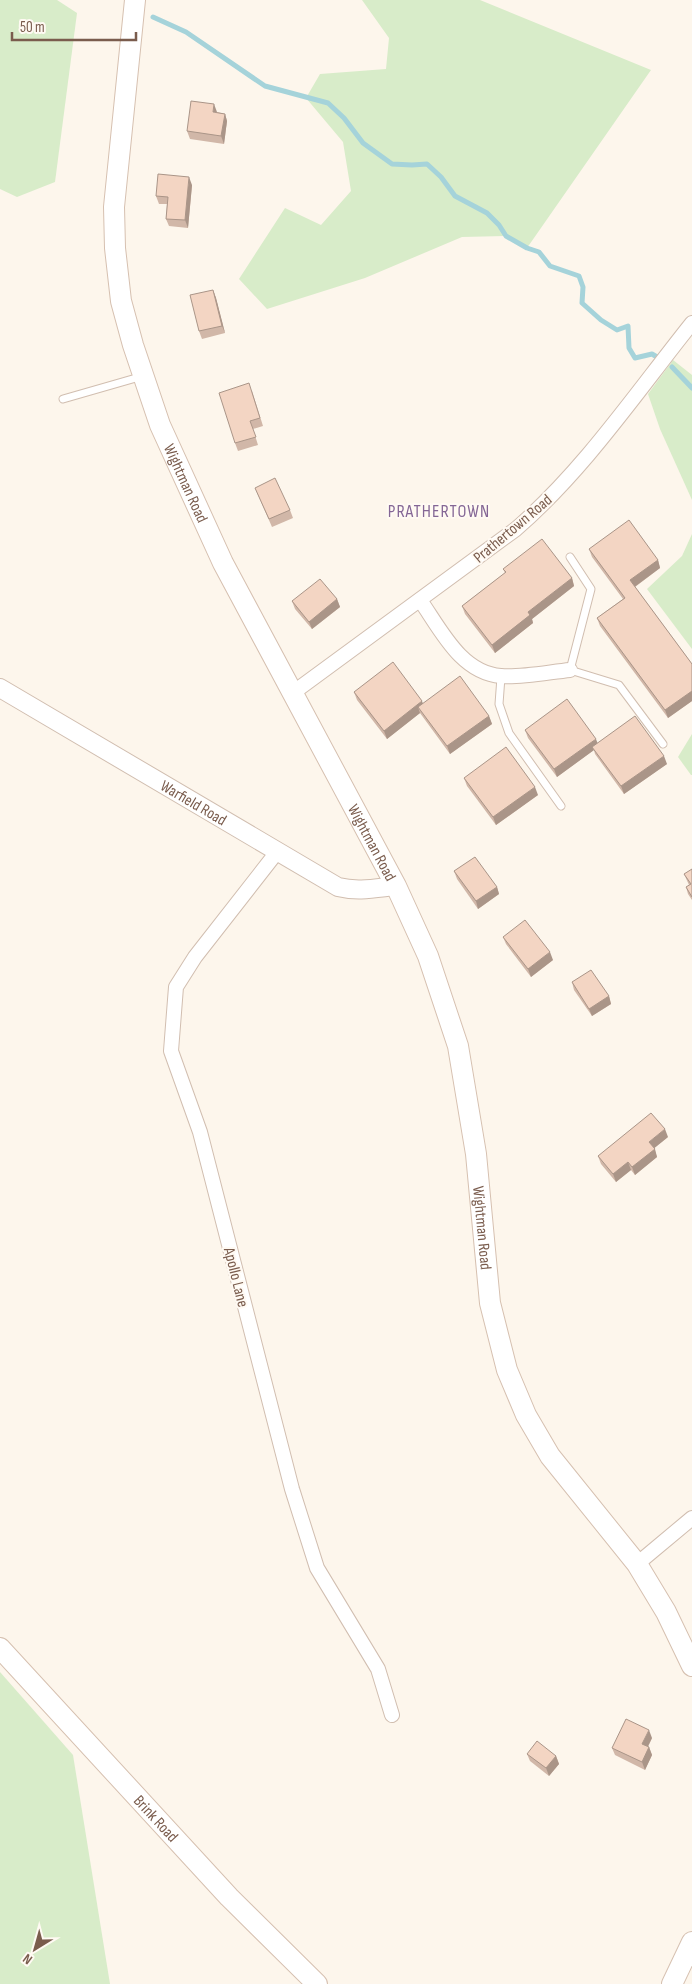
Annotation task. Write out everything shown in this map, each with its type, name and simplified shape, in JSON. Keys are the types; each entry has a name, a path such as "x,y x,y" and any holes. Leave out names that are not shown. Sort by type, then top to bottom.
{"main road":[{"name":"Wightman Road","path":"135,0 114,207 115,248 121,301 143,376 160,425 224,563 396,886 428,956 458,1046 476,1154 490,1303 507,1370 526,1415 550,1456 637,1564 666,1612 692,1666"},
{"name":"Brink Road","path":"0,1648 229,1897 317,1984"},
{"path":"672,1984 692,1942"}],"street":[{"name":"Prathertown Road","path":"294,692 516,529 546,502 582,462 692,322"},
{"path":"420,600 462,659 480,672 501,676 570,670"},
{"name":"Warfield Road","path":"0,688 338,887 362,890 396,886"},
{"name":"Apollo Lane","path":"277,852 195,957 176,987 171,1051 200,1132 292,1489 317,1568 378,1669 392,1715"},
{"path":"637,1564 692,1518"}],"lane":[{"path":"63,399 143,376"},
{"path":"570,557 591,589 570,670 619,685 664,744"},
{"path":"501,676 500,704 508,733 562,806"}],"green space":[{"path":"0,0 57,0 77,13 55,182 17,197 0,189"},
{"path":"362,0 480,0 651,70 527,248 505,236 462,237 365,278 267,309 239,279 285,208 321,225 351,191 343,142 306,98 320,74 386,69 389,38"},
{"path":"673,360 692,375 692,500 660,429 648,394"},
{"path":"692,534 692,649 647,589 682,556"},
{"path":"692,734 692,775 691,775 678,757"},
{"path":"0,1672 73,1755 110,1984 0,1984"}],"building":[{"path":"191,101 214,104 213,112 225,114 221,136 187,131"},
{"path":"158,174 189,177 185,220 166,219 168,197 156,196"},
{"path":"213,290 222,326 199,331 190,295"},
{"path":"249,383 260,418 250,421 256,437 235,443 219,393"},
{"path":"275,478 290,510 269,519 255,488"},
{"path":"629,520 658,560 630,580 692,664 692,691 665,710 597,618 625,598 589,549"},
{"path":"542,539 572,578 528,612 530,615 492,645 462,606 506,572 503,569"},
{"path":"320,579 337,599 309,622 292,601"},
{"path":"393,662 422,701 384,731 354,692"},
{"path":"460,676 489,716 447,746 418,707"},
{"path":"567,699 596,739 554,769 525,730"},
{"path":"635,716 664,756 621,786 592,747"},
{"path":"506,747 535,787 493,817 464,778"},
{"path":"475,857 497,887 476,901 454,871"},
{"path":"692,869 692,897 686,887 691,884 684,874"},
{"path":"525,920 550,952 528,969 503,937"},
{"path":"591,970 609,996 589,1009 572,982"},
{"path":"651,1113 665,1129 649,1142 655,1149 632,1167 628,1162 613,1174 598,1156"},
{"path":"626,1719 649,1730 642,1744 649,1747 642,1762 612,1748"},
{"path":"537,1741 556,1756 546,1768 527,1754"}],"waterway":[{"path":"153,17 186,32 265,86 328,103 344,118 363,143 392,164 427,164 441,177 455,196 487,213 499,225 506,236 527,248 539,252 550,266 579,276 583,287 582,303 601,320 617,330 628,326 629,348 635,358 652,354 657,357"},
{"path":"672,367 692,388"}],"district":[{"name":"PRATHERTOWN","path":"439,511"}]}
